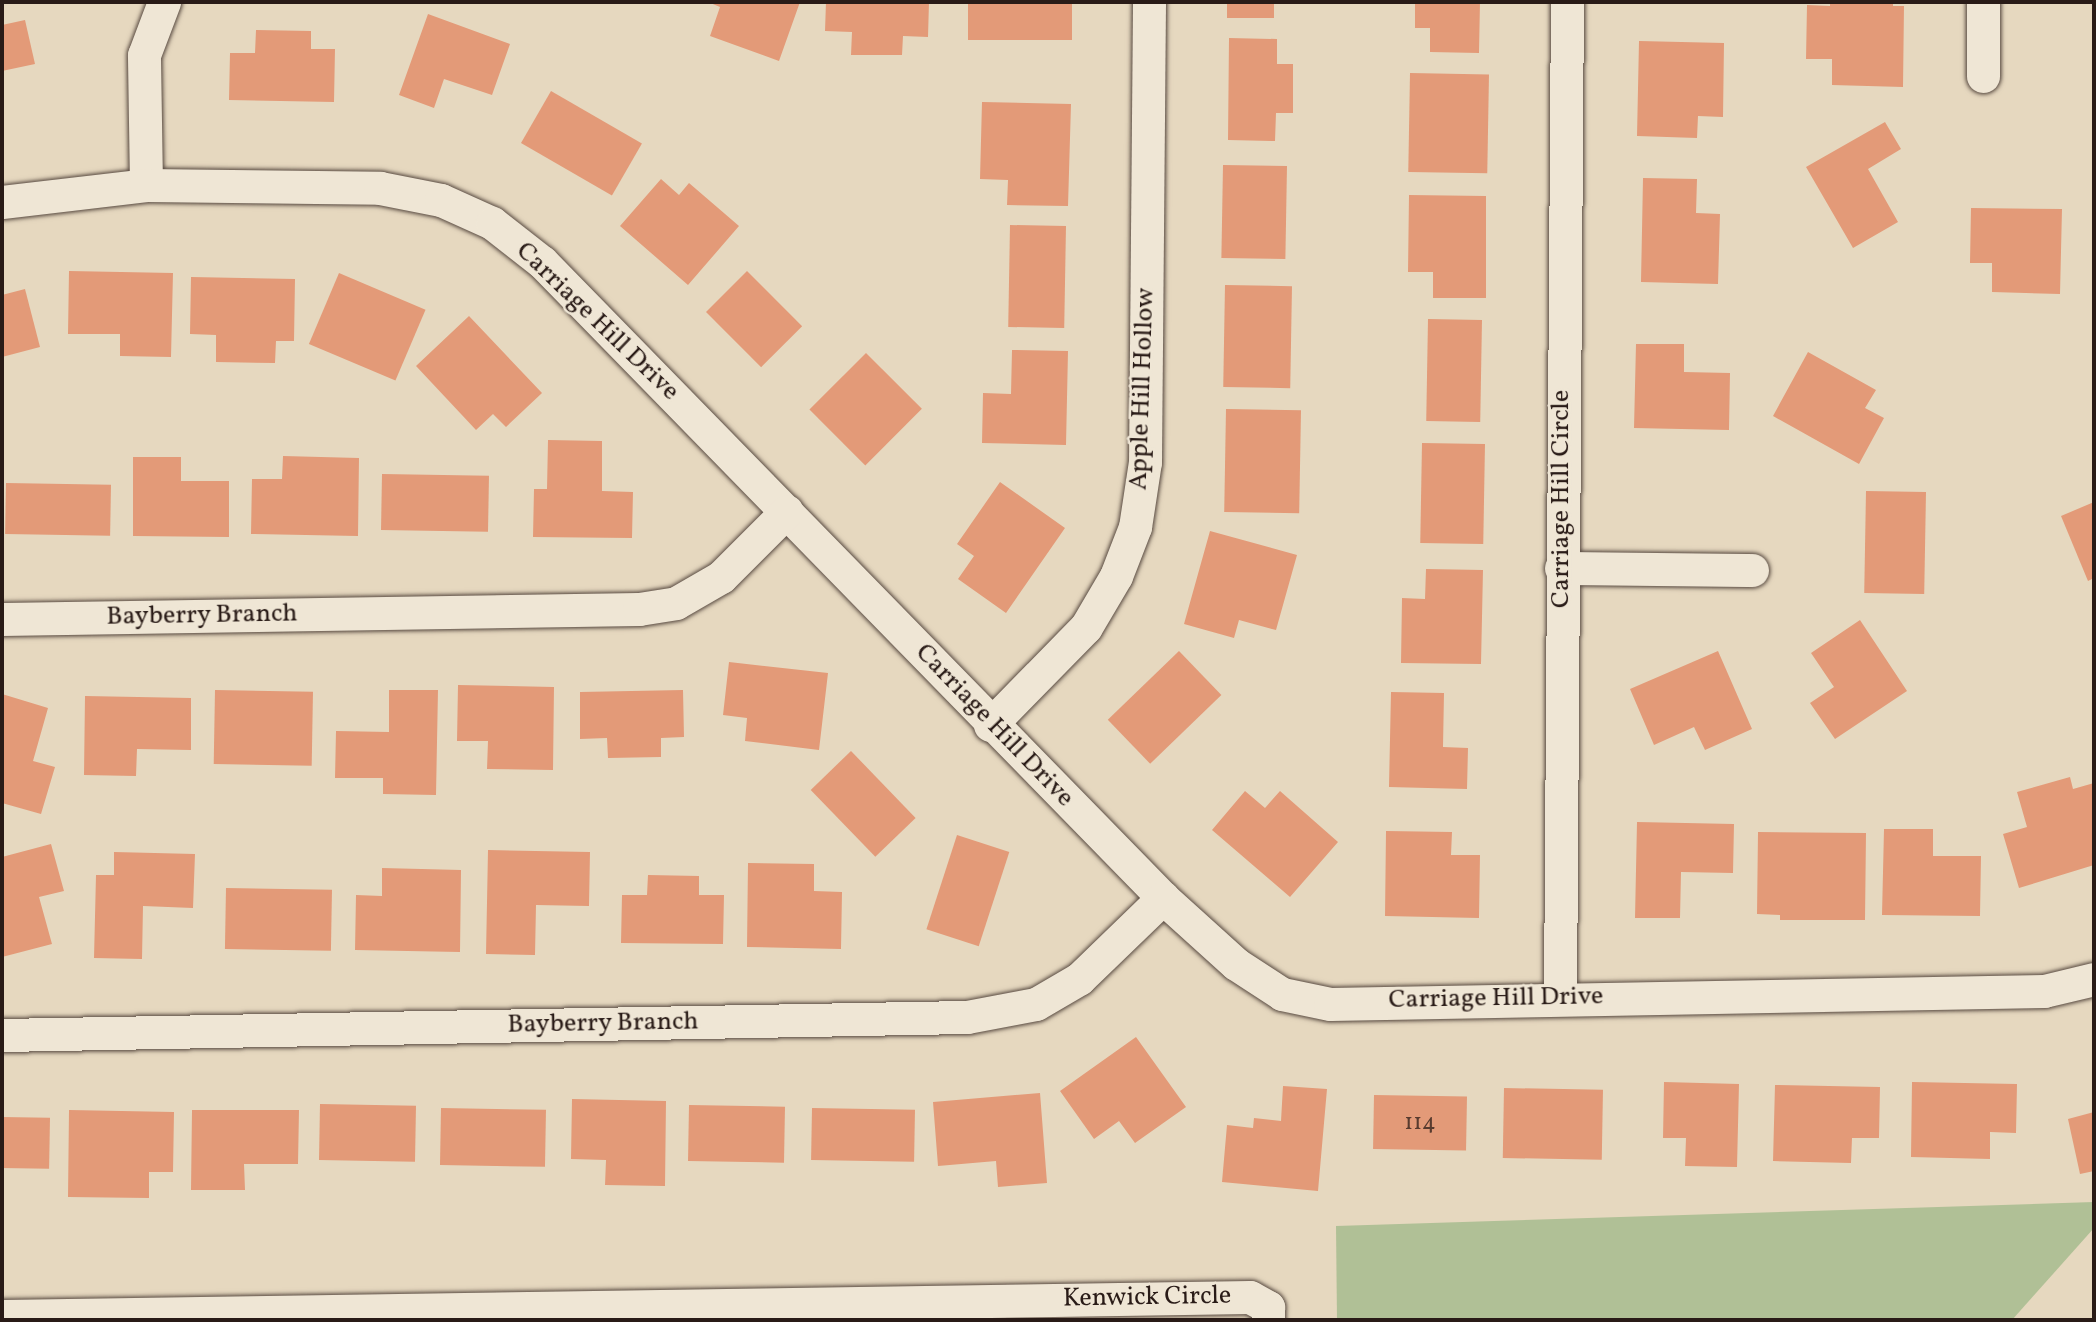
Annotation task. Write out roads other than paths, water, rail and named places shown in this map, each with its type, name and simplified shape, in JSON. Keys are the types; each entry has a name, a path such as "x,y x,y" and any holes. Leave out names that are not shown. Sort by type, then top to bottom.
{"street":[{"path":"146,185 144,55 164,2"},
{"name":"Apple Hill Hollow","path":"990,725 1086,627 1116,576 1135,527 1145,462 1149,2"},
{"name":"Carriage Hill Circle","path":"1560,997 1567,2"},
{"path":"1983,2 1983,76"},
{"name":"Carriage Hill Drive","path":"2,202 146,185 380,188 441,200 492,223 542,262 787,511 990,725 1163,898 1236,964 1282,994 1330,1004 1560,997 2044,991 2094,979"},
{"name":"Bayberry Branch","path":"2,620 639,609 676,603 721,577 787,511"},
{"path":"1561,568 1752,570"},
{"name":"Bayberry Branch","path":"2,1035 967,1017 1036,1004 1079,979 1163,898"},
{"name":"Kenwick Circle","path":"2,1316 1250,1297 1268,1307 1268,1320"}]}
